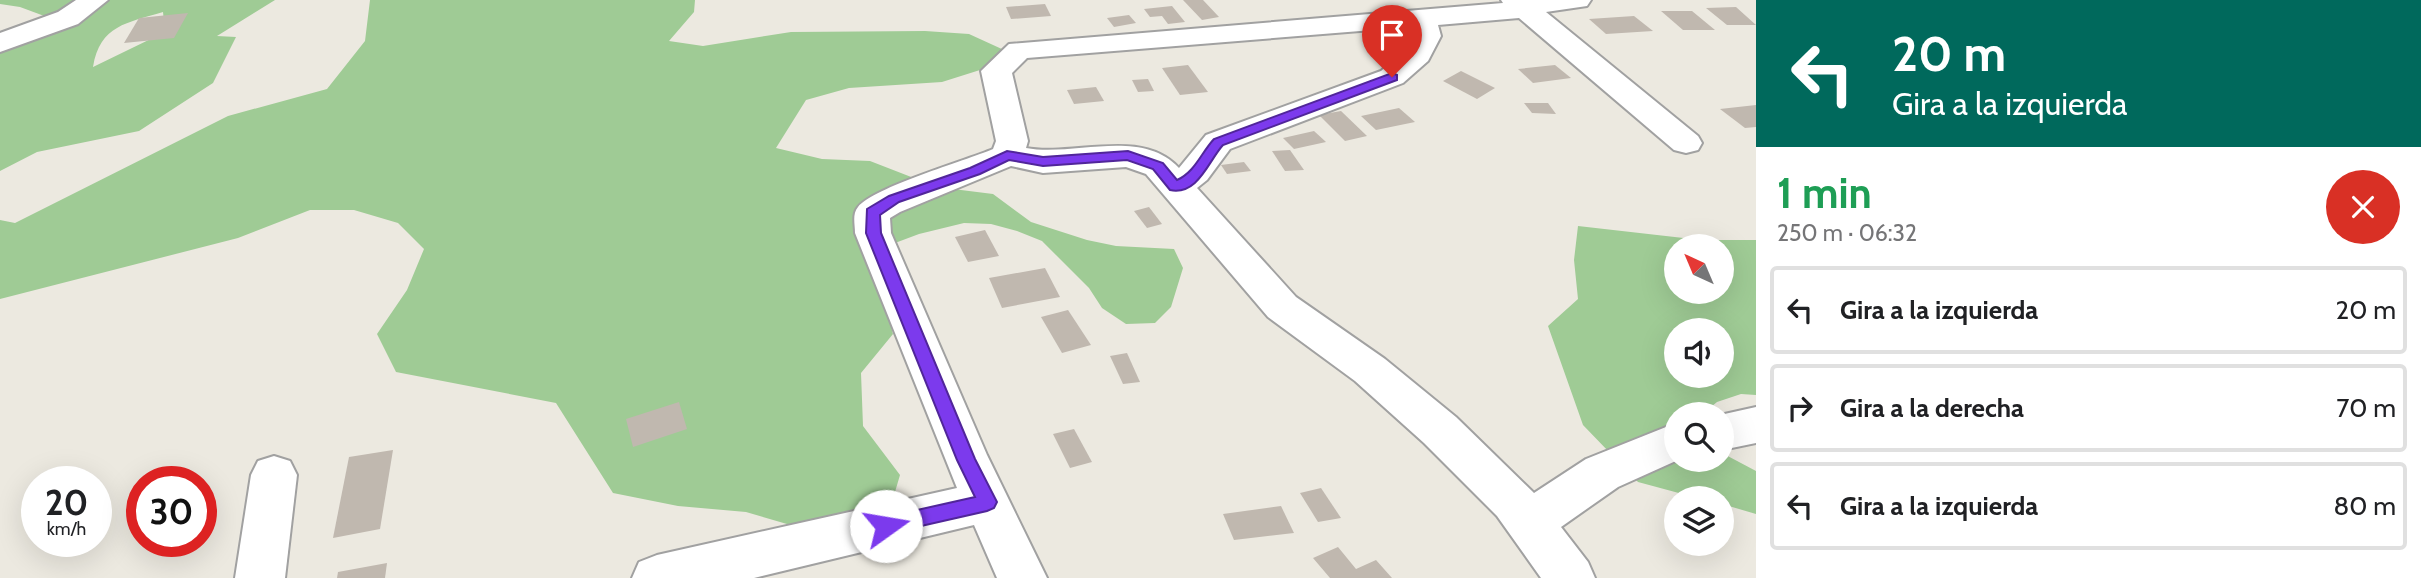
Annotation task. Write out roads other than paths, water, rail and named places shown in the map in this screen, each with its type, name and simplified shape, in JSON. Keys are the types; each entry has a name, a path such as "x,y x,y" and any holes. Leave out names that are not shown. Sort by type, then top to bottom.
{"street":[{"path":"0,43 68,18 94,0"},
{"path":"1007,155 1012,141 996,71 1019,50 1421,17 1577,0"},
{"path":"1520,5 1686,143"},
{"path":"1175,186 1191,179 1200,169 1205,156 1218,142 1392,77 1418,55 1427,37 1421,17"},
{"path":"0,20 68,18"},
{"path":"1022,578 966,460 873,233 872,213 894,199 975,171 1007,155 1043,162 1128,156 1158,166 1282,307 1370,370 1440,430 1514,502 1570,578"},
{"path":"1734,430 1756,425"},
{"path":"1529,522 1602,473 1664,445"},
{"path":"260,578 274,475"},
{"path":"657,578 987,502"}]}
